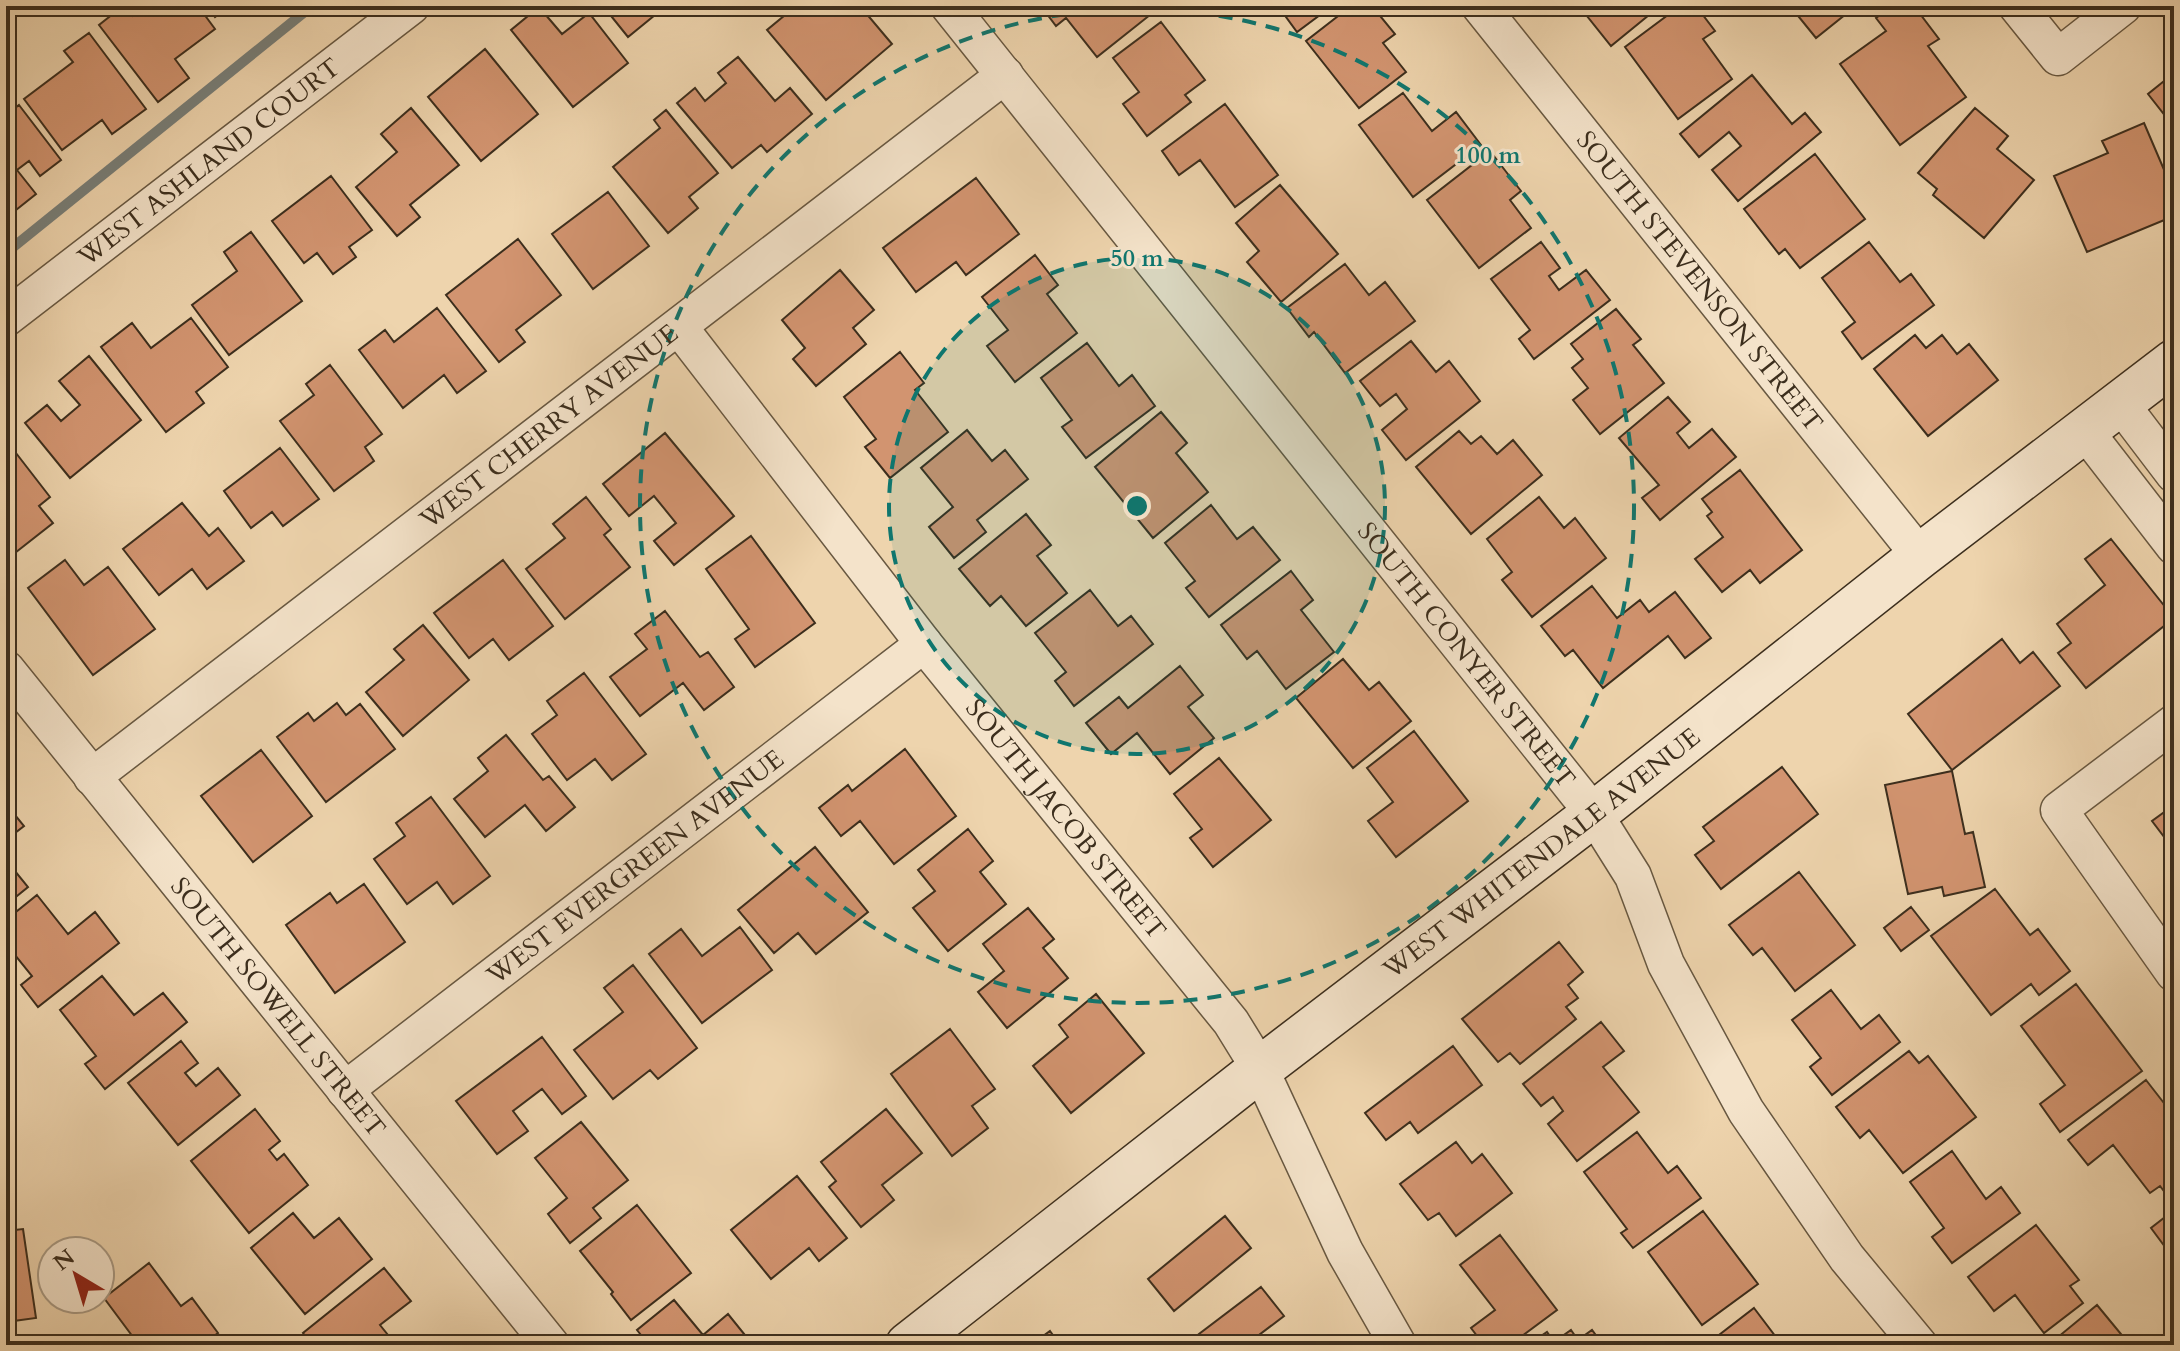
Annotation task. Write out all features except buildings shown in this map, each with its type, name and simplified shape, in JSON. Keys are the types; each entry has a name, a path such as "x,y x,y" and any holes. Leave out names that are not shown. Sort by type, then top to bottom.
{"street":[{"name":"WEST ASHLAND COURT","path":"6,318 411,6"},
{"name":"SOUTH CONYER STREET","path":"949,6 1594,814 1633,876 1666,964 1746,1111 1847,1258 1919,1345"},
{"name":"SOUTH STEVENSON STREET","path":"1480,6 1920,556"},
{"path":"2017,6 2058,57 2123,6"},
{"name":"WEST CHERRY AVENUE","path":"92,777 1005,75"},
{"name":"SOUTH JACOB STREET","path":"679,327 924,644 1231,1022 1260,1069 1345,1252 1398,1345"},
{"name":"WEST WHITENDALE AVENUE","path":"908,1345 1260,1069 1594,814 1920,556 2174,362"},
{"path":"2120,403 2174,474"},
{"path":"2085,431 2174,546"},
{"name":"WEST EVERGREEN AVENUE","path":"345,1090 924,644"},
{"name":"SOUTH SOWELL STREET","path":"6,669 551,1345"},
{"path":"2174,723 2059,810 2174,973"}],"waterway":[{"path":"6,253 312,6"}]}
